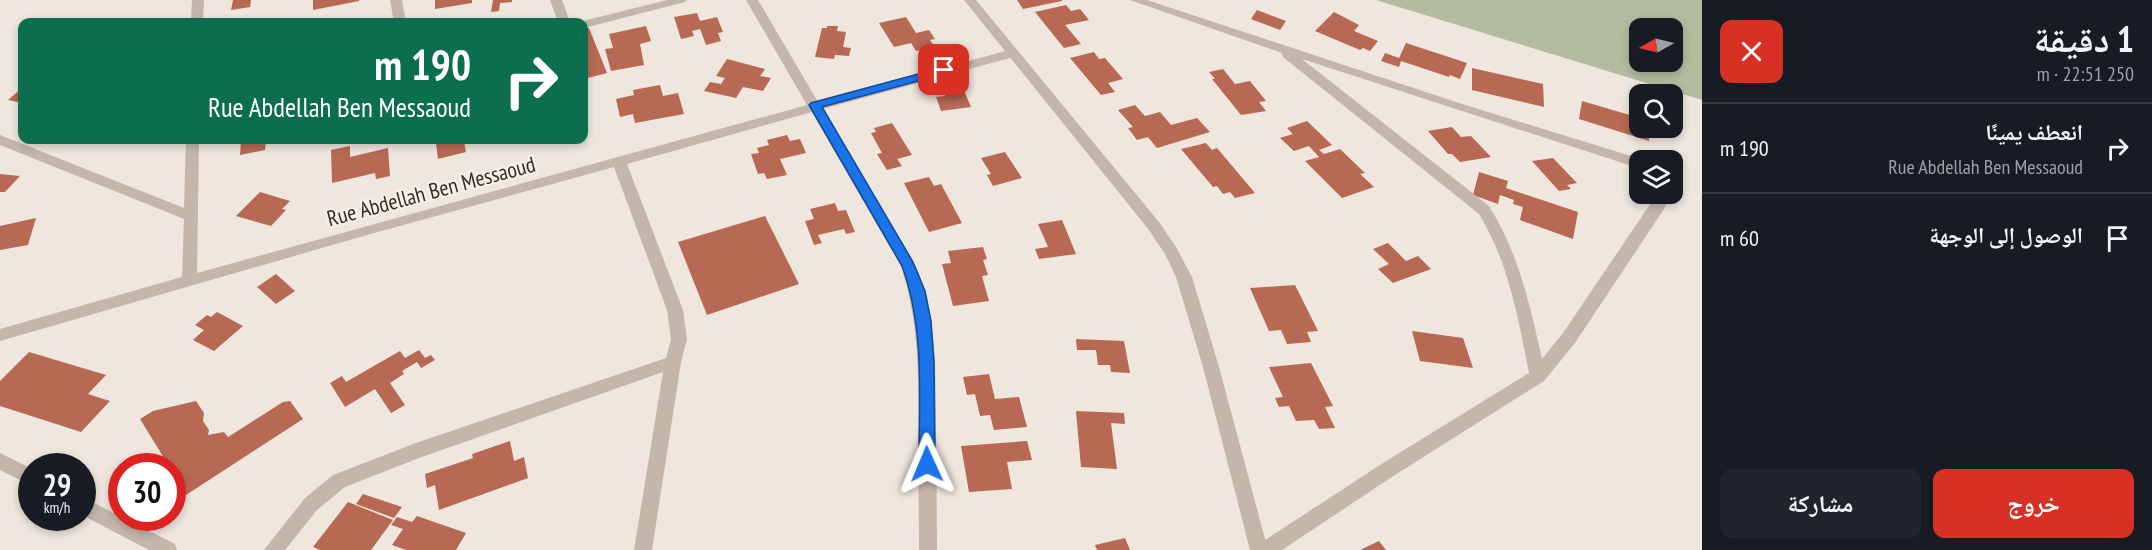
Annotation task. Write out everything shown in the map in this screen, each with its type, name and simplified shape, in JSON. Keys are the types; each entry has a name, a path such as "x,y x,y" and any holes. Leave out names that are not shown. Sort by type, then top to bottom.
{"street":[{"path":"197,18 198,0"},
{"path":"396,0 399,18"},
{"path":"556,0 563,18"},
{"path":"588,23 681,0"},
{"path":"752,0 908,265 918,291 924,321 927,362 928,550"},
{"path":"970,0 1154,226 1178,263 1211,367 1258,550"},
{"path":"1136,0 1629,161"},
{"path":"1275,45 1484,210 1510,256 1538,375"},
{"name":"Rue Abdellah Ben Messaoud","path":"0,335 815,105 1012,53"},
{"path":"0,140 192,217"},
{"path":"189,281 193,144"},
{"path":"619,161 675,310 679,339 673,362 643,550"},
{"path":"1266,550 1389,468 1538,375 1569,338 1659,204"},
{"path":"273,550 311,504 339,481 416,451 673,362"},
{"path":"0,461 18,471"},
{"path":"96,512 168,550"}],"green space":[{"path":"1376,0 1702,0 1702,100 1683,94 1683,84 1650,84"}],"building":[{"path":"233,0 251,0 250,7 231,10"},
{"path":"313,0 359,0 359,1 313,10"},
{"path":"435,0 472,0 472,3 435,9"},
{"path":"493,0 512,0 512,2 500,3 499,11 491,12"},
{"path":"1017,0 1062,0 1062,1 1023,9"},
{"path":"1066,5 1071,11 1080,9 1089,20 1065,25 1081,44 1064,48 1035,12"},
{"path":"1257,10 1286,21 1280,30 1251,19"},
{"path":"1334,12 1359,25 1354,31 1378,41 1370,51 1363,48 1360,50 1315,31"},
{"path":"697,13 700,21 717,17 723,32 718,33 721,41 706,45 700,29 692,31 694,36 681,39 674,17"},
{"path":"906,17 916,33 929,30 935,39 930,40 935,47 916,51 911,43 894,47 879,23"},
{"path":"646,26 651,41 640,44 644,65 611,71 605,49 613,48 609,34"},
{"path":"827,26 838,26 837,31 846,32 843,47 851,48 849,56 835,55 834,59 815,57 822,28 827,28"},
{"path":"588,28 607,73 588,78"},
{"path":"1406,43 1467,63 1460,79 1401,61 1399,67 1381,61 1385,53 1399,58"},
{"path":"1094,52 1099,59 1105,58 1123,79 1108,83 1115,92 1101,95 1070,58"},
{"path":"727,59 765,69 760,76 771,78 763,91 743,87 736,98 704,91 710,82 721,84 725,78 716,76"},
{"path":"1472,68 1543,84 1544,107 1472,90"},
{"path":"1223,69 1235,84 1250,81 1266,101 1259,102 1266,111 1241,115 1209,72"},
{"path":"660,85 663,96 678,93 684,114 635,123 633,114 620,117 616,99 634,95 633,90"},
{"path":"963,88 971,107 941,111 936,97 945,96 943,91"},
{"path":"18,91 18,102 8,100"},
{"path":"1582,101 1629,115 1629,135 1579,119"},
{"path":"1135,105 1145,116 1160,112 1171,125 1197,118 1210,132 1157,148 1148,137 1137,140 1128,128 1133,127 1118,110"},
{"path":"1307,121 1332,145 1319,150 1324,154 1340,149 1365,173 1360,174 1374,187 1342,198 1305,161 1319,157 1309,146 1294,151 1280,138 1293,134 1287,128"},
{"path":"892,123 912,155 897,159 902,166 887,170 877,154 882,153 871,133 876,132 874,128"},
{"path":"1452,127 1461,137 1471,136 1491,157 1460,162 1452,154 1448,154 1428,131"},
{"path":"787,135 790,141 800,139 806,153 780,159 787,175 767,179 764,173 758,174 751,154 759,153 757,148 769,145 767,140"},
{"path":"1206,143 1212,150 1217,148 1255,193 1235,198 1230,192 1223,194 1217,186 1213,187 1181,149"},
{"path":"241,144 266,144 265,150 240,155"},
{"path":"436,144 464,144 466,152 438,159"},
{"path":"350,146 350,157 388,148 390,176 376,179 375,173 332,183 331,150"},
{"path":"1005,152 1022,178 993,186 987,175 991,174 981,158"},
{"path":"1553,158 1577,183 1567,185 1571,189 1559,191 1532,161"},
{"path":"1479,172 1508,181 1506,188 1578,212 1573,239 1520,220 1523,207 1513,204 1514,200 1500,195 1498,204 1473,195"},
{"path":"0,174 20,176 5,192 0,192"},
{"path":"929,177 934,186 941,184 962,223 929,232 904,183"},
{"path":"260,192 290,201 282,209 286,210 271,226 236,216"},
{"path":"835,203 838,211 846,210 855,232 846,234 844,229 818,235 822,243 814,245 805,221 814,219 810,209"},
{"path":"765,216 799,284 707,315 678,242"},
{"path":"36,218 28,245 0,250 0,226"},
{"path":"1062,220 1076,254 1039,259 1035,249 1048,247 1038,224"},
{"path":"1388,243 1406,261 1418,256 1431,269 1393,283 1378,269 1389,264 1373,249"},
{"path":"983,247 987,259 983,260 988,275 982,276 989,301 953,306 942,264 951,263 948,251"},
{"path":"276,274 295,291 276,304 257,287"},
{"path":"1295,285 1318,331 1307,332 1311,342 1287,344 1281,330 1269,331 1250,288"},
{"path":"217,312 243,326 214,351 193,340 204,330 195,325 207,315 211,317"},
{"path":"1412,331 1463,338 1473,368 1420,361"},
{"path":"1076,339 1124,341 1130,373 1111,372 1110,365 1098,365 1096,350 1077,350"},
{"path":"419,350 425,358 431,355 435,360 421,368 417,362 402,371 404,374 390,383 405,405 391,413 375,389 345,407 330,383 342,376 346,382 400,351 405,358"},
{"path":"29,352 106,375 88,394 110,401 81,432 0,406 0,381"},
{"path":"1311,363 1333,406 1325,407 1335,428 1319,429 1314,420 1296,421 1289,406 1279,407 1275,398 1283,397 1269,367"},
{"path":"989,374 995,399 1019,397 1027,427 994,430 990,415 980,416 975,394 967,395 963,377"},
{"path":"196,401 204,413 203,421 209,430 208,435 224,432 228,437 283,402 290,401 303,419 186,495 186,453 161,453 140,419 153,411"},
{"path":"1076,411 1124,413 1125,424 1111,423 1117,469 1081,467"},
{"path":"510,441 514,461 524,457 528,478 439,510 435,485 427,488 425,474 473,458 472,454"},
{"path":"1027,441 1032,460 1007,462 1012,489 969,492 961,446"},
{"path":"363,494 402,507 394,518 356,504"},
{"path":"348,502 393,520 371,550 320,550 313,547"},
{"path":"417,516 466,533 456,550 406,550 392,545 403,529 391,525 397,517 412,522"},
{"path":"1125,538 1130,550 1097,550 1095,545"},
{"path":"1379,541 1386,550 1360,550"}],"route":[{"path":"927,464 927,362 924,321 918,291 908,265 815,105 944,70"}]}
